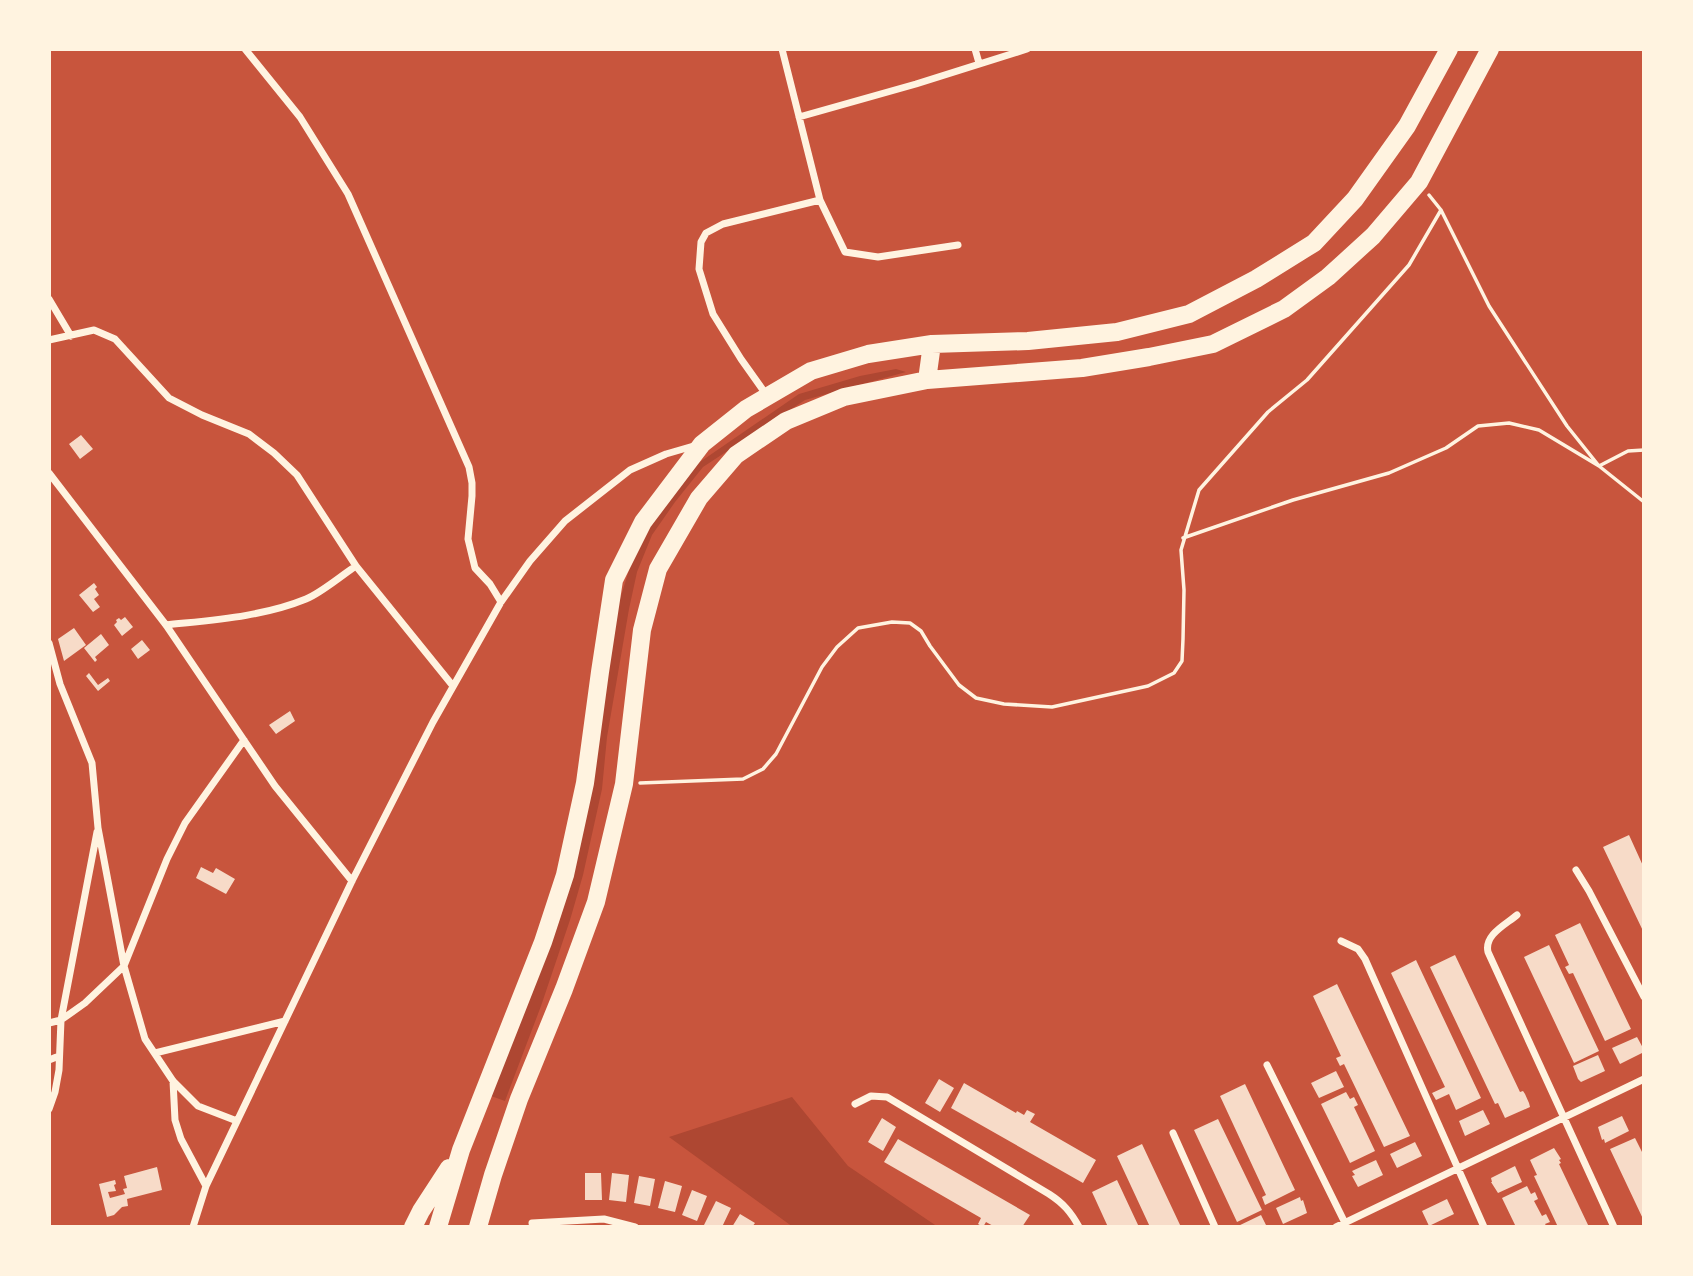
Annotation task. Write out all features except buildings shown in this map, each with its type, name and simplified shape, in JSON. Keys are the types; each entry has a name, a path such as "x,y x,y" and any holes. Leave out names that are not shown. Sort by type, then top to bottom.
{"main road":[{"path":"438,1227 461,1150 543,942 565,875 585,783 614,580 643,522 702,444 746,409 811,370 868,354 932,344 1028,341 1117,332 1189,314 1256,279 1314,243 1355,199 1407,127 1449,49"},
{"path":"478,1227 492,1175 519,1099 596,902 624,784 642,630 658,569 699,498 736,454 786,421 844,397 926,380 1082,368 1149,357 1213,344 1284,309 1328,277 1373,236 1419,182 1490,49"},
{"path":"926,380 932,344"},
{"path":"413,1227 461,1150"}],"street":[{"path":"245,49 300,117 348,194 469,467 472,496 468,538 475,568 490,584 500,602"},
{"path":"782,49 820,200 845,252 878,257 958,245"},
{"path":"975,49 979,63"},
{"path":"799,117 1027,49"},
{"path":"769,397 713,314 699,269 701,242 706,233 723,224 820,200"},
{"path":"49,299 71,335"},
{"path":"49,340 94,330 115,339 169,398 249,434 274,453 297,475 356,566 453,686"},
{"path":"193,1227 206,1186 352,881 433,722 500,602 530,561 565,521 630,470 666,454 702,444"},
{"path":"49,473 166,625 275,786 352,881"},
{"path":"166,625 271,610 308,598 356,566"},
{"path":"49,643 60,684 92,763 98,828 124,966 145,1039 173,1081 198,1106 237,1121"},
{"path":"49,1024 61,1020 85,1003 124,966 167,859 185,823 244,740"},
{"path":"49,1109 55,1092 61,1020 98,828"},
{"path":"1576,870 1644,998"},
{"path":"1517,915 1489,937 1486,944 1488,952 1614,1227"},
{"path":"1341,941 1358,949 1365,959 1484,1227"},
{"path":"155,1053 285,1021"},
{"path":"49,1060 59,1056"},
{"path":"1267,1065 1346,1225"},
{"path":"1336,1227 1346,1225 1644,1079"},
{"path":"173,1081 176,1120 181,1139 206,1186"},
{"path":"855,1104 871,1096 887,1097 1063,1203 1079,1227"},
{"path":"1173,1133 1215,1227"},
{"path":"532,1223 604,1219 635,1227"}],"path":[{"path":"1419,182 1441,210 1489,306 1567,426 1599,466"},
{"path":"624,784 743,779 763,769 776,754 822,667 837,647 858,628 891,622 910,623 921,631 959,685 976,698 1004,704 1052,707 1147,686 1174,673 1182,661 1184,590 1181,550 1199,489 1268,412 1307,380 1409,265 1441,210"},
{"path":"1183,538 1293,500 1389,472 1446,449 1478,426 1509,423 1539,430 1599,466 1644,502"},
{"path":"1599,466 1628,452 1644,450"}],"shaded area":[{"path":"896,369 906,372 805,400 703,467 652,535 637,572 629,609 607,737 602,789 583,875 541,1006 505,1101 491,1096 561,916 572,873 617,609 629,570 647,529 697,464 799,394 860,376"},
{"path":"792,1097 848,1166 938,1227 793,1227 669,1137"}]}
